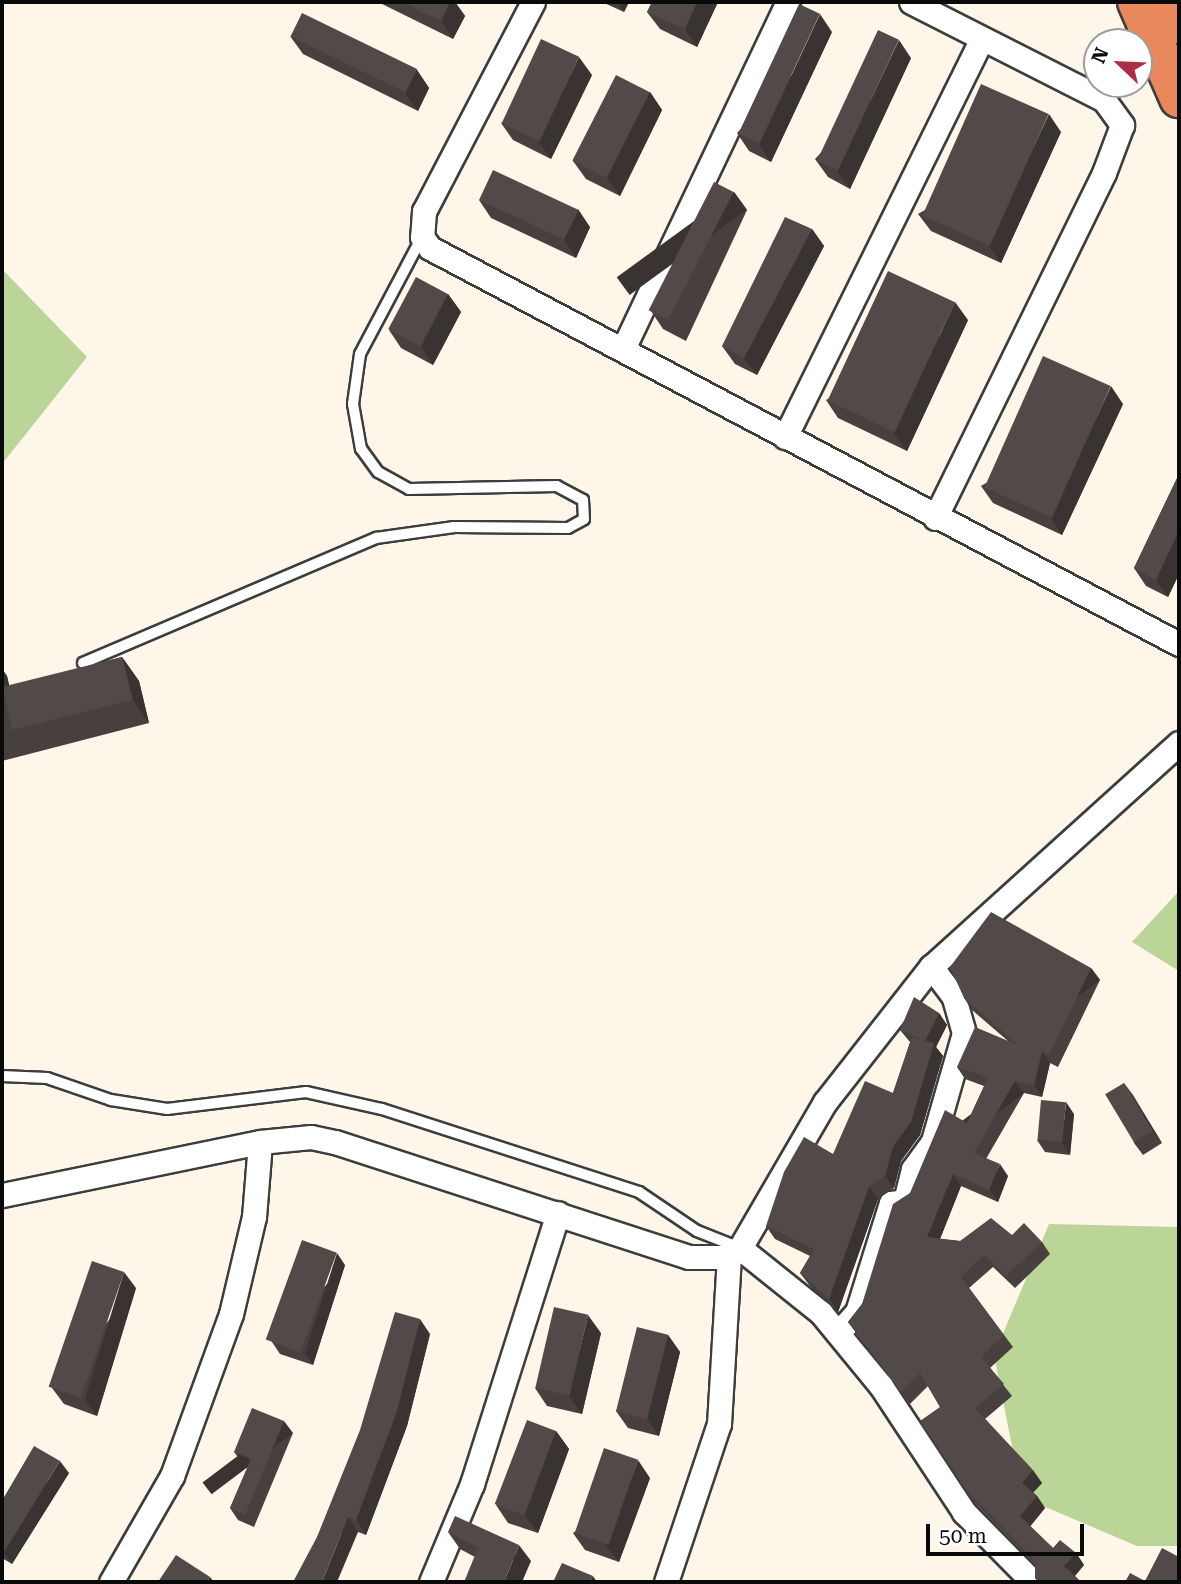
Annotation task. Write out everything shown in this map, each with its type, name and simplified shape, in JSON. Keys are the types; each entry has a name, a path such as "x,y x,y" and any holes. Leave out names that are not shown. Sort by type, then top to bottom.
{"highway":[{"path":"1137,2 1179,99"},
{"path":"1170,2 1179,24"}],"street":[{"path":"533,2 424,211 422,237 430,248 623,349 935,519 1179,644"},
{"path":"623,349 788,2"},
{"path":"911,2 1104,100 1122,125 1104,173 935,519"},
{"path":"785,437 982,38"},
{"path":"666,1582 719,1424 735,1252 825,1102 931,967 1179,743"},
{"path":"838,1333 857,1312 891,1203 905,1201 913,1169 933,1141 964,1033 954,997 931,967"},
{"path":"2,1195 260,1143 335,1142 689,1257 735,1252 838,1333 964,1512 1033,1582"},
{"path":"111,1582 172,1476 230,1314 254,1217 260,1143"},
{"path":"431,1582 472,1484 558,1213"}],"lane":[{"path":"83,663 376,538 454,527 568,528 584,519 583,500 557,486 409,489 379,472 361,449 353,404 360,354 422,237"},
{"path":"2,1076 47,1078 111,1100 167,1109 306,1092 382,1109 639,1192 697,1231 735,1252"}],"green space":[{"path":"2,269 87,357 2,464"},
{"path":"1179,891 1179,971 1132,942"},
{"path":"1049,1224 1179,1227 1179,1546 1137,1546 1022,1497 994,1355"}],"building":[{"path":"401,2 450,2 441,21"},
{"path":"652,2 697,2 685,29 647,12"},
{"path":"799,4 820,14 759,143 739,134"},
{"path":"302,13 417,69 406,92 291,36"},
{"path":"878,30 899,40 838,170 817,161"},
{"path":"541,39 579,57 540,141 502,123"},
{"path":"616,75 650,92 606,178 572,161"},
{"path":"981,84 1049,114 990,246 922,216"},
{"path":"493,170 578,210 564,240 479,200"},
{"path":"714,182 734,192 668,320 649,310"},
{"path":"785,217 812,229 744,358 722,346"},
{"path":"888,271 955,302 895,432 828,401"},
{"path":"416,277 448,294 420,346 388,329"},
{"path":"1043,356 1111,386 1052,518 984,488"},
{"path":"1179,474 1179,530 1156,580 1134,568"},
{"path":"122,657 133,700 12,730 2,687"},
{"path":"991,912 1091,968 1049,1055 1042,1051 1034,1085 1015,1081 974,1153 1000,1164 989,1190 953,1174 927,1237 960,1241 991,1218 1012,1235 1024,1223 1042,1242 1006,1276 984,1255 961,1277 1004,1335 981,1357 1004,1384 975,1408 1033,1470 1022,1483 1037,1496 1020,1516 1053,1548 1060,1540 1076,1553 1064,1566 1081,1582 1040,1582 1035,1578 1035,1561 967,1491 920,1421 940,1407 920,1373 901,1392 848,1322 862,1304 893,1204 910,1193 945,1110 967,1123 988,1078 957,1067 975,1027 1018,1045 964,998 950,967"},
{"path":"914,997 939,1013 925,1041 900,1030"},
{"path":"912,1037 934,1043 911,1122 892,1148 885,1176 869,1186 829,1299 800,1273 814,1249 766,1226 784,1172 804,1137 833,1154 865,1081 893,1093"},
{"path":"1124,1083 1153,1131 1134,1142 1105,1094"},
{"path":"1041,1100 1066,1102 1062,1142 1038,1140"},
{"path":"302,1240 337,1253 301,1352 266,1340"},
{"path":"92,1261 124,1272 81,1398 49,1387"},
{"path":"554,1307 588,1315 569,1396 535,1388"},
{"path":"395,1312 420,1319 397,1411 356,1520 348,1517 322,1582 293,1582 317,1537 360,1430"},
{"path":"637,1327 668,1335 647,1419 616,1411"},
{"path":"252,1408 284,1421 245,1515 230,1508 251,1459 234,1452"},
{"path":"527,1420 556,1431 524,1515 495,1504"},
{"path":"34,1446 60,1461 4,1552 2,1498"},
{"path":"604,1448 638,1460 609,1545 575,1533"},
{"path":"455,1516 519,1545 504,1582 464,1582 478,1548 448,1532"},
{"path":"1162,1548 1179,1557 1179,1582 1125,1582 1130,1573 1145,1581"},
{"path":"176,1555 210,1577 207,1582 158,1582"},
{"path":"562,1563 593,1576 590,1582 553,1582"}]}
